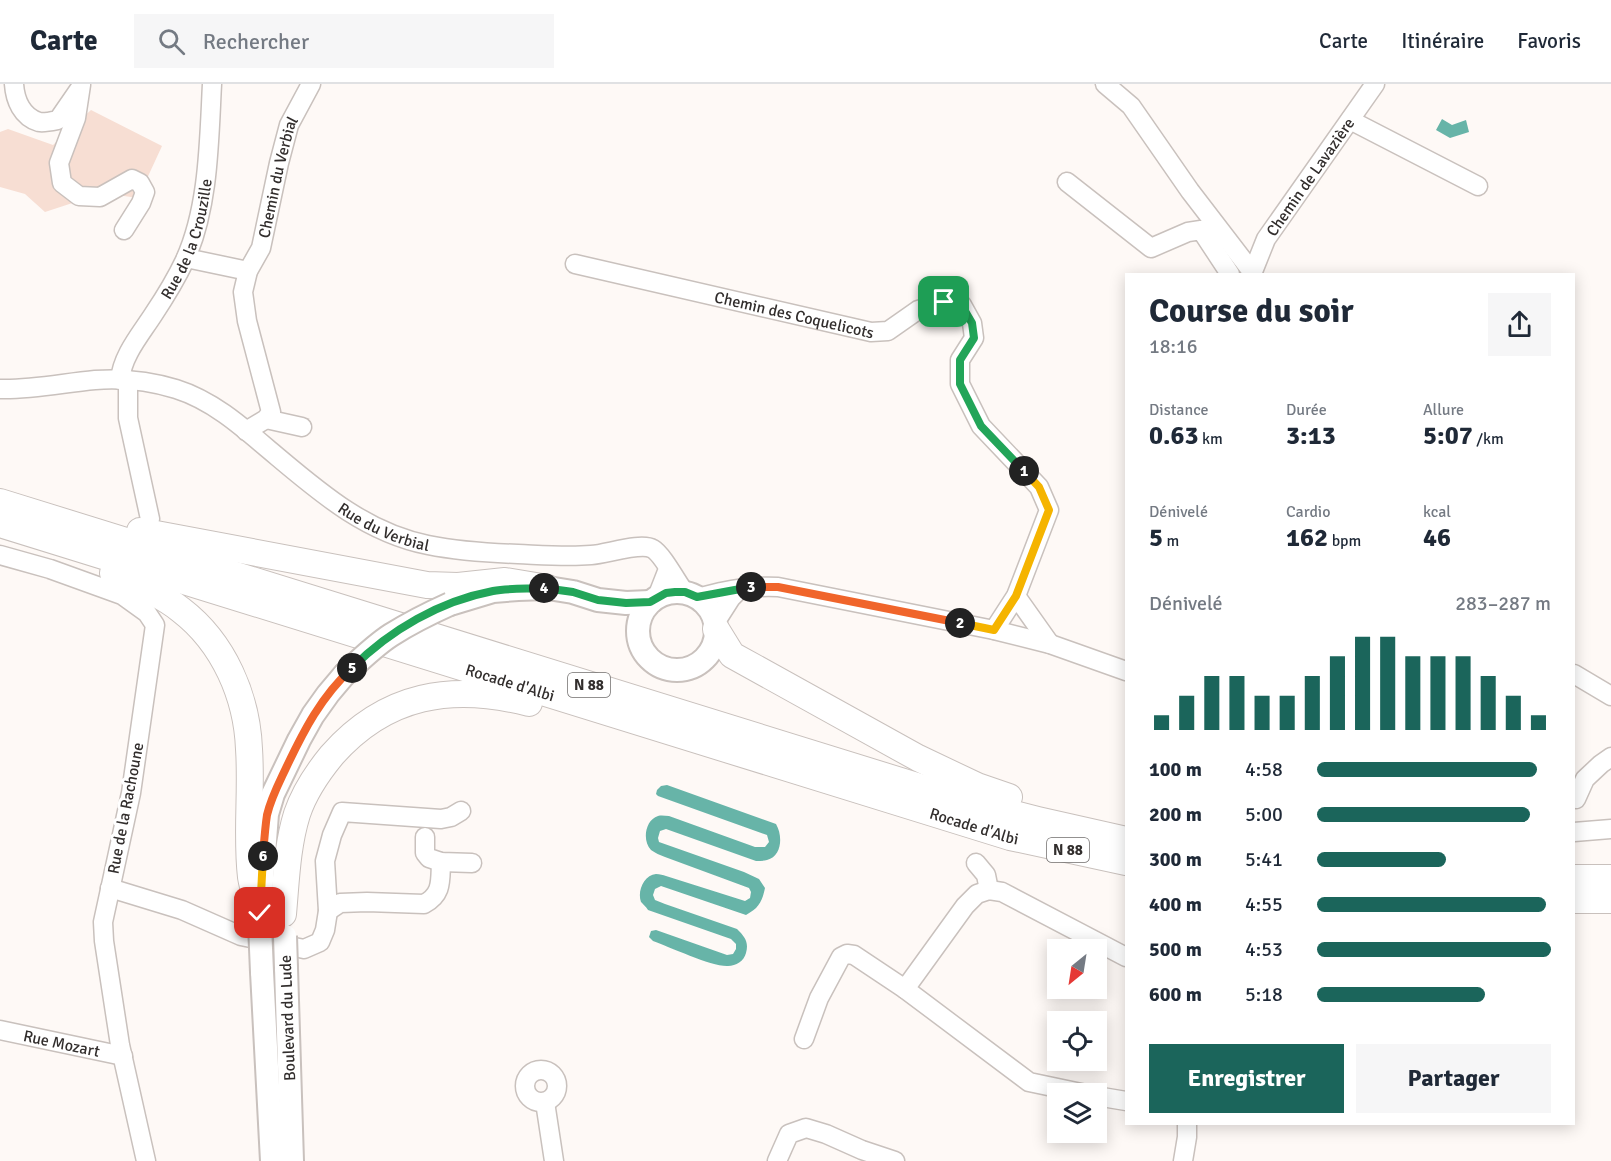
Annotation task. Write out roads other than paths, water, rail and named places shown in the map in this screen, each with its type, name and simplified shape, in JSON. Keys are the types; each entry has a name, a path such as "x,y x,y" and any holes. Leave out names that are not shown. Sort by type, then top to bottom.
{"highway":[{"name":"Rocade d'Albi","path":"0,502 978,805 1119,838"},
{"path":"69,524 86,519 151,534 427,585 458,586 505,581 548,588"},
{"name":"Rocade d'Albi","path":"0,524 1010,837 1125,862"},
{"path":"41,536 71,556 151,590 182,610 208,636 230,670 243,704 249,747 251,878 272,922"},
{"path":"715,626 732,655 918,758 977,786 1085,820 1119,838"},
{"path":"272,922 298,812 309,788 326,763 347,739 373,719 398,706 431,696 462,693 514,699 564,712 779,778 1010,837"},
{"path":"1575,878 1611,878"},
{"path":"1575,900 1611,900"}],"main road":[{"name":"Boulevard du Lude","path":"272,1161 262,972 272,922 278,864 279,816 286,768 313,715 344,675 363,657 390,636 450,604 493,591 548,588 573,592 598,600"},
{"path":"666,593 691,595 705,604 711,613 715,626 714,642 709,653 689,668 676,670 664,667 644,652 630,626 598,600 626,603 653,599 666,593"},
{"path":"639,640 639,620 643,610 653,599"},
{"name":"Boulevard du Lude","path":"272,922 286,968 292,1161"}],"street":[{"path":"14,84 15,95 23,113 40,123 58,120 82,85"},
{"name":"Rue de la Crouzille","path":"124,380 121,371 129,351 167,293 186,258 195,229 204,192 212,84"},
{"name":"Chemin du Verbial","path":"266,419 272,412 247,321 243,292 248,271 261,248 289,125 311,84"},
{"path":"1106,84 1131,106 1251,273"},
{"name":"Chemin de Lavazière","path":"1252,273 1266,239 1375,84"},
{"path":"82,85 76,118 59,163 62,183 79,196 100,197 132,179 141,183 145,192 141,203 124,230"},
{"path":"1350,120 1478,186"},
{"path":"1067,182 1151,248 1188,232 1201,230 1229,273"},
{"path":"186,258 248,271"},
{"name":"Chemin des Coquelicots","path":"575,264 871,332 888,331 918,310 944,302 962,306 972,323 974,338 960,360 960,384 981,426 1039,487 1049,510 1016,596 994,630"},
{"name":"Rue du Verbial","path":"0,389 97,380 124,380 175,389 198,397 231,418 341,508 372,526 428,545 475,552 556,556 593,555 638,546 652,548 663,558 668,569 691,595"},
{"path":"124,380 128,418 150,519"},
{"path":"246,431 266,419 302,428"},
{"name":"Rue de la Rachoune","path":"0,555 51,569 122,595 147,613 155,625 131,793 104,914 103,931 123,1056 146,1161"},
{"path":"653,599 668,569"},
{"path":"691,595 757,586 778,587 994,630 1050,644 1125,671"},
{"path":"715,626 731,598 740,589"},
{"path":"1016,596 1050,644"},
{"path":"1575,675 1611,696"},
{"path":"1576,800 1585,779 1611,757"},
{"path":"110,888 182,910 241,936 304,949 320,942 325,930 328,911 325,861 332,835 342,812 441,819 451,817 461,811"},
{"path":"1575,832 1611,829"},
{"path":"425,837 425,853 429,858 441,862 472,863"},
{"path":"328,911 340,903 424,904 433,900 439,889 441,862"},
{"path":"976,863 986,875 989,890"},
{"path":"905,989 965,906 977,894 989,890 1002,892 1125,956"},
{"path":"804,1039 819,998 842,957 847,954 854,955 905,989 1029,1082 1047,1086"},
{"name":"Rue Mozart","path":"0,1030 123,1056"},
{"path":"1107,1098 1125,1101"},
{"path":"545,1102 554,1161"},
{"path":"1183,1161 1187,1125"},
{"path":"777,1161 789,1134 806,1128 895,1161"}],"water":[{"path":"1442,119 1452,125 1466,120 1469,132 1450,138 1436,130"},
{"path":"667,785 776,824 780,834 780,845 776,854 767,860 756,861 666,829 660,831 659,842 744,872 759,879 765,888 759,904 746,915 661,886 655,889 653,895 655,900 737,929 746,940 747,949 745,956 734,965 721,965 702,960 653,941 649,937 651,931 656,930 727,955 733,954 736,949 736,944 731,939 648,910 641,902 640,893 642,884 652,875 663,875 745,901 750,898 751,892 749,888 654,852 646,841 646,831 654,818 669,816 755,847 765,847 769,842 767,835 656,794 661,786"}]}
